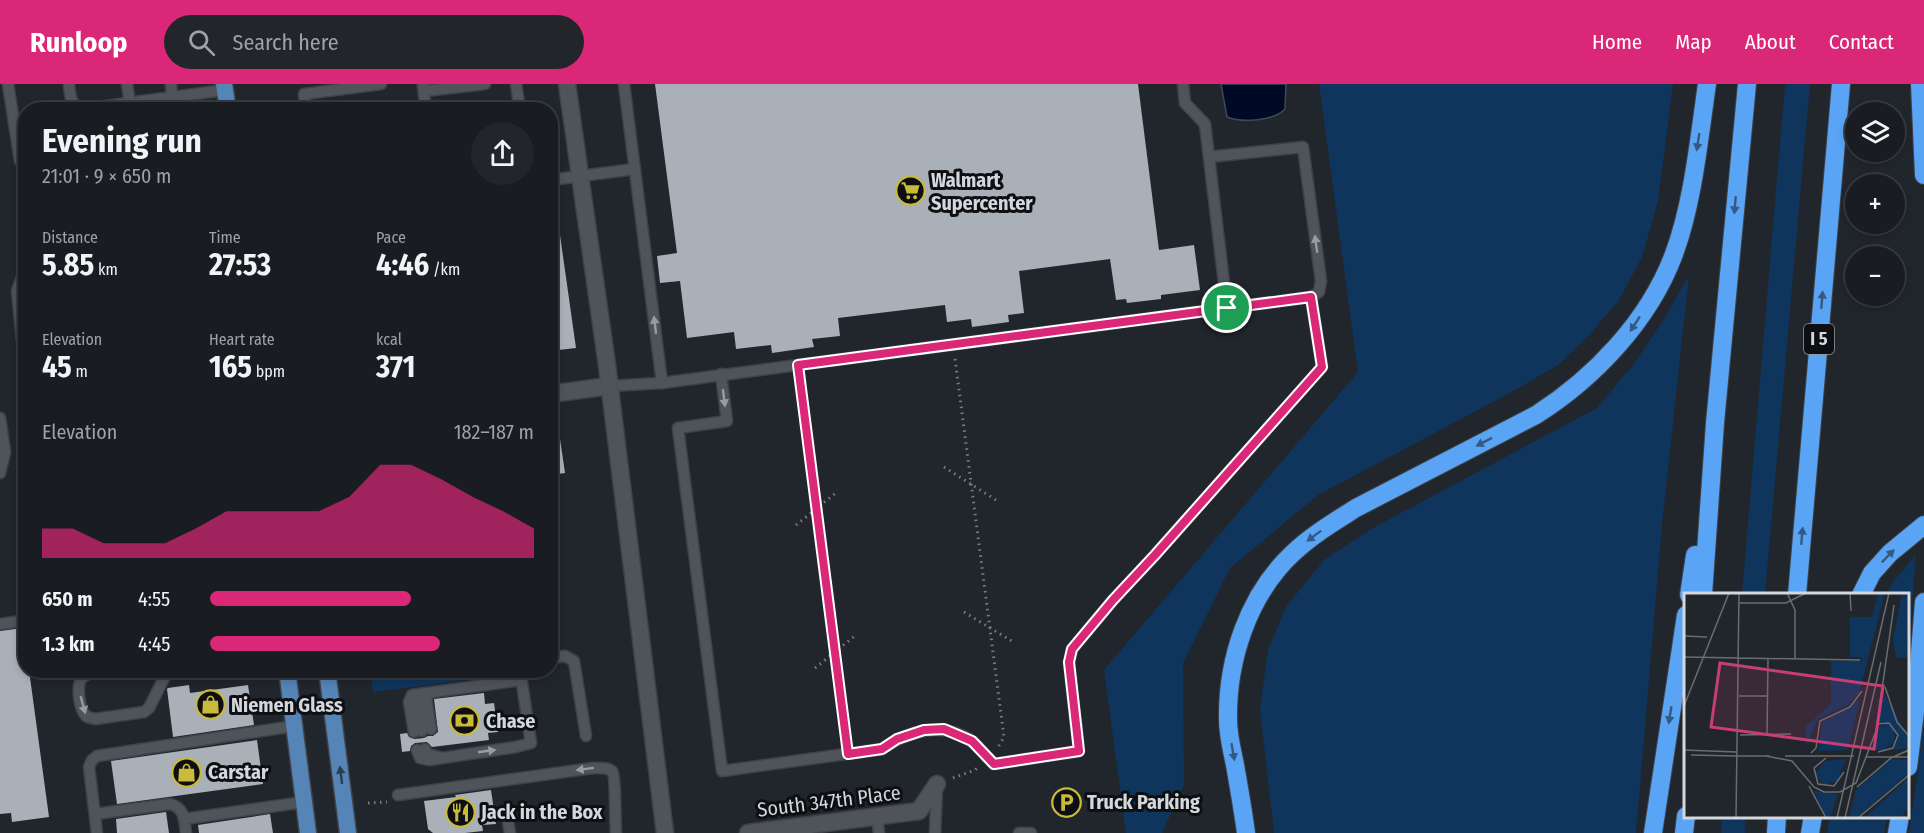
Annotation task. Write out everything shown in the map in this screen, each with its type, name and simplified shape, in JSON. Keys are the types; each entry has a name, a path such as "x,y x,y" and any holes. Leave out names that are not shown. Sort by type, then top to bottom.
{"highway":[{"path":"1246,833 1228,721 1229,697 1238,645 1248,617 1262,592 1277,569 1291,554 1331,523 1536,415 1582,381 1629,332 1655,293 1674,254 1694,172 1707,84"},
{"path":"1703,593 1715,423 1747,84"},
{"name":"I 5","path":"1797,593 1841,84"},
{"path":"1920,84 1924,175"},
{"path":"1689,593 1715,423"},
{"path":"1862,593 1872,573 1890,553 1924,525"},
{"path":"1909,758 1924,602"},
{"path":"1653,833 1684,628"},
{"path":"1233,833 1238,782"},
{"path":"1684,833 1686,818"},
{"path":"1776,833 1777,818"},
{"path":"1897,833 1900,818"}],"main road":[{"path":"225,87 227,102"},
{"path":"288,678 308,833"},
{"path":"328,678 348,833"}],"street":[{"path":"567,84 609,386 665,833"},
{"path":"558,393 609,386"},
{"name":"South 347th Place","path":"748,833 878,825 919,811 937,783"}],"lane":[{"path":"8,84 18,148"},
{"path":"69,84 73,102"},
{"path":"128,84 130,102"},
{"path":"171,84 172,98"},
{"path":"297,84 299,90 304,94 305,102"},
{"path":"304,94 381,84"},
{"path":"423,88 485,84"},
{"path":"516,84 519,102"},
{"path":"624,84 662,383"},
{"path":"1183,84 1185,103 1205,124 1227,308"},
{"path":"144,102 225,87"},
{"path":"609,386 662,383 953,345 1311,297 1319,292 1321,281 1303,147 1209,157"},
{"path":"558,179 635,169"},
{"path":"18,288 18,306"},
{"path":"721,374 727,421 678,428 722,771 882,749 897,739 924,730 944,729 972,741 994,764 1079,751 1069,662 1072,649 1113,600 1322,367 1311,297"},
{"path":"0,418 5,452 0,474"},
{"path":"0,624 18,622"},
{"path":"558,657 565,656 574,661 586,736"},
{"path":"83,678 79,686 82,709 89,718 95,719 144,712 149,708 164,678"},
{"path":"499,678 500,683"},
{"path":"422,731 418,702 421,695 500,683 513,678"},
{"path":"443,757 425,749 420,758 429,760 531,743 521,678"},
{"path":"97,833 89,767 97,756 294,726"},
{"path":"395,800 603,768 610,770 614,777 616,833"},
{"path":"935,833 937,783"},
{"path":"184,819 304,802"},
{"path":"95,814 170,804 180,808 186,833"},
{"path":"507,816 510,833"},
{"path":"1019,833 1031,833"}],"path":[{"path":"937,783 975,770 988,759 1004,737 953,345"},
{"path":"798,365 848,754"},
{"path":"944,467 996,500"},
{"path":"796,525 837,492"},
{"path":"964,612 1015,643"},
{"path":"815,668 856,635"},
{"path":"368,803 395,800"}],"shaded area":[{"path":"1221,84 1286,84 1285,109 1273,116 1258,120 1227,117"},
{"path":"1319,84 1673,84 1658,201 1642,257 1619,300 1591,333 1558,365 1318,495 1230,568 1183,663 1184,785 1162,833 1126,833 1104,670 1358,372"},
{"path":"1785,84 1810,84 1765,593 1742,593"},
{"path":"1689,275 1662,524 1636,833 1274,833 1260,709 1268,650 1286,607 1324,560 1373,528 1597,408 1636,361 1666,316"},
{"path":"1916,555 1909,643 1909,593 1887,593"},
{"path":"371,678 482,678 373,692"},
{"path":"1924,729 1924,833 1909,833"},
{"path":"1722,818 1745,818 1745,833 1721,833"},
{"path":"1829,818 1887,818 1884,833 1827,833"}],"building":[{"name":"Walmart Supercenter","path":"655,84 1138,84 1159,250 1194,245 1200,290 1161,295 1161,299 1127,303 1126,299 1116,300 1110,259 1019,271 1024,313 1008,315 1009,322 972,327 971,319 947,322 945,305 838,318 840,336 812,339 814,347 772,353 771,345 736,349 734,332 687,338 680,281 660,283 657,256 677,253"},
{"path":"558,228 559,228 576,348 558,350"},
{"path":"558,432 559,432 565,473 558,474"},
{"path":"18,629 18,678 30,678 49,817 12,822 11,813 0,814 0,631"},
{"name":"Niemen Glass","path":"189,685 190,693 248,685 254,725 173,737 167,689"},
{"name":"Chase","path":"484,693 485,704 494,703 498,732 488,733 489,740 432,747 427,742 415,743 411,746 410,751 402,752 400,734 407,733 409,737 415,739 433,736 438,732 434,699"},
{"name":"Carstar","path":"257,740 263,784 117,804 111,761"},
{"name":"Jack in the Box","path":"491,790 496,824 482,825 483,831 465,833 433,833 428,829 424,801"},
{"path":"166,812 169,833 117,833 116,819"},
{"path":"270,814 273,833 199,833 198,825"}],"place":[{"name":"Walmart Supercenter","path":"910,191"},
{"name":"Niemen Glass","path":"210,705"},
{"name":"Chase","path":"465,721"},
{"name":"Carstar","path":"187,772"},
{"name":"Truck Parking","path":"1066,802"},
{"name":"Jack in the Box","path":"460,812"}],"route":[{"path":"1311,297 1322,367 1113,600 1072,649 1069,662 1079,751 994,764 972,741 944,729 924,730 897,739 882,749 848,754 798,365 1227,308 1311,297"}]}
